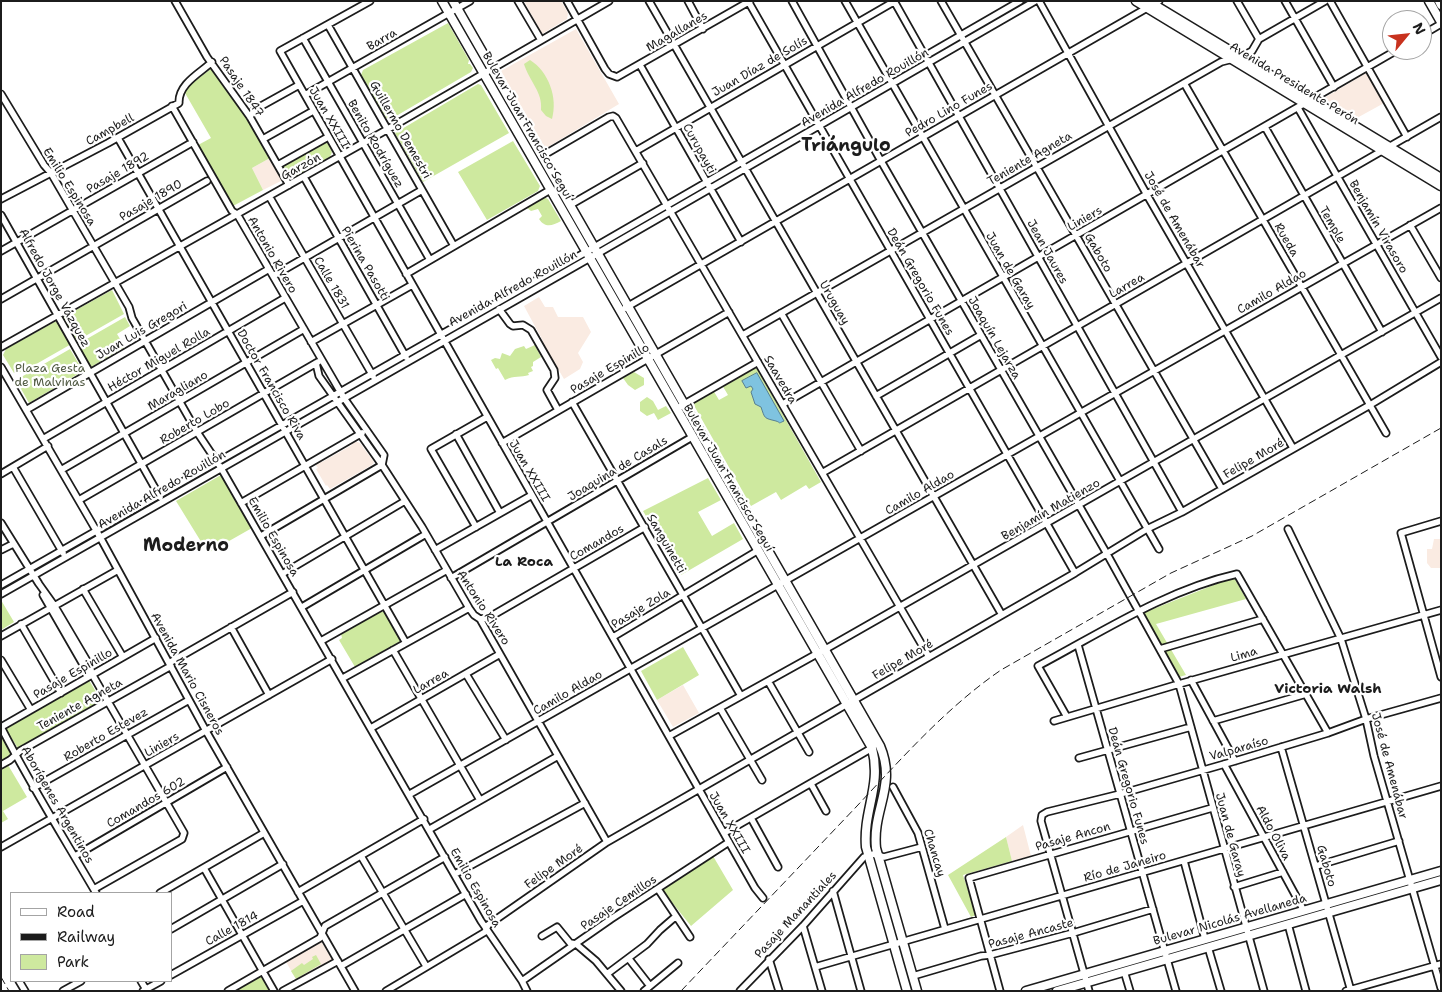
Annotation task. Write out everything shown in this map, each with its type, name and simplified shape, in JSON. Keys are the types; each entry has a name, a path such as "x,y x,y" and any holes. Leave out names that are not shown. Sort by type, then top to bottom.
{"main road":[{"name":"Bulevar Juan Francisco Seguí","path":"442,1 777,586 817,654 880,746 886,769 886,784 876,826 875,839 917,991"},
{"name":"Avenida Presidente Perón","path":"1136,1 1152,4 1242,57 1305,104"},
{"path":"1429,1 1441,23"},
{"path":"1439,1 1441,5"},
{"name":"Avenida Presidente Perón","path":"1152,4 1231,59 1305,104 1441,178"},
{"name":"Bulevar Juan Francisco Seguí","path":"455,5 825,650 863,734 872,748 876,773 866,831 868,854 907,991"},
{"name":"Avenida Presidente Perón","path":"1386,149 1441,186"},
{"name":"Bulevar Nicolás Avellaneda","path":"1026,991 1247,932 1288,924 1328,908 1411,884 1441,871"},
{"name":"Bulevar Nicolás Avellaneda","path":"1411,884 1441,880"},
{"name":"Bulevar Nicolás Avellaneda","path":"1247,932 1304,911 1328,908"},
{"name":"Bulevar Nicolás Avellaneda","path":"1057,991 1124,971 1165,955"}],"street":[{"name":"Pasaje 1847","path":"175,1 212,62 250,117 289,185"},
{"path":"303,38 370,1"},
{"name":"Barra","path":"305,95 449,13 455,5 470,1"},
{"path":"518,1 541,40"},
{"path":"567,1 578,19"},
{"name":"Garzón","path":"1,347 304,177 609,1"},
{"name":"Uruguay","path":"650,1 1002,615"},
{"path":"688,1 703,28"},
{"name":"Joaquín Lejarza","path":"792,1 1179,684"},
{"name":"Juan de Garay","path":"846,1 1159,549"},
{"name":"Juan Díaz de Solís","path":"636,151 894,1"},
{"name":"Jean Jaures","path":"894,1 1182,512"},
{"name":"Gaboto","path":"941,1 1222,489"},
{"name":"Avenida Alfredo Rouillón","path":"98,534 163,501 499,309 667,205 1020,1"},
{"name":"Avenida Alfredo Rouillón","path":"596,250 671,211 1035,1"},
{"name":"José de Amenábar","path":"1039,1 1147,195 1294,448"},
{"path":"1237,1 1259,39"},
{"path":"1285,1 1334,87"},
{"path":"1242,57 1252,51 1259,39 1325,1"},
{"path":"1330,1 1407,137"},
{"name":"Magallanes","path":"578,19 606,70 613,77 620,77 749,2"},
{"name":"Deán Gregorio Funes","path":"749,2 1076,573"},
{"name":"Pedro Lino Funes","path":"620,311 1152,4"},
{"name":"Guillermo Demestri","path":"328,25 454,246"},
{"name":"Juan XXIII","path":"303,38 280,51 612,638 755,888 764,898"},
{"name":"Benito Rodríguez","path":"303,38 430,260"},
{"name":"Teniente Agneta","path":"743,335 1221,62 1242,57"},
{"name":"Liniers","path":"783,404 1382,59"},
{"name":"Campbell","path":"1,200 118,138 179,103 179,96 185,86 212,62"},
{"name":"Curupayti","path":"640,65 740,242"},
{"name":"Rueda","path":"1184,83 1386,433"},
{"path":"250,117 254,110 299,85"},
{"name":"Emilio Espinosa","path":"1,94 4,106 44,165 52,173 197,432 221,468 302,607 486,928 527,991"},
{"name":"Benjamín Virasoro","path":"1305,104 1338,177 1441,357"},
{"name":"Antonio Rivero","path":"172,106 232,211 237,214 304,329 319,362 384,455 382,465"},
{"path":"263,139 314,111"},
{"name":"Saavedra","path":"542,156 613,116 616,118 929,657"},
{"name":"Larrea","path":"822,473 1441,117"},
{"name":"Temple","path":"1264,127 1382,332"},
{"path":"278,165 328,136"},
{"name":"Doctor Francisco Riva","path":"118,138 406,643"},
{"name":"Pasaje 1892","path":"1,251 192,142"},
{"path":"570,205 643,163"},
{"name":"Pierina Pasotti","path":"304,177 408,360"},
{"name":"Pasaje 1890","path":"1,299 207,181"},
{"path":"273,276 422,190"},
{"path":"406,274 550,190"},
{"name":"Calle 1831","path":"269,196 375,380"},
{"name":"Camilo Aldao","path":"410,794 1441,208"},
{"name":"Alfredo Jorge Vázquez","path":"1,215 163,501"},
{"path":"1410,225 1441,278"},
{"name":"Avenida Alfredo Rouillón","path":"1,586 32,572 64,554 159,495 440,334 588,255"},
{"name":"Juan Luis Gregori","path":"26,410 269,269"},
{"path":"311,342 412,285"},
{"name":"Héctor Miguel Rolla","path":"43,439 286,298"},
{"name":"Benjamín Matienzo","path":"669,736 825,650 1441,298"},
{"path":"499,309 513,326 523,325 531,330 554,370 554,378 547,390 558,410"},
{"name":"Pasaje Espinillo","path":"502,443 729,312"},
{"path":"781,313 861,450"},
{"name":"Maragliano","path":"61,470 304,329"},
{"path":"876,396 981,334"},
{"name":"Antonio Rivero","path":"319,362 319,376 382,465 426,534 469,608 480,619 607,842"},
{"name":"Roberto Lobo","path":"79,500 319,362"},
{"path":"676,409 758,362"},
{"name":"Felipe Moré","path":"386,991 486,932 486,928 607,842 1076,573 1147,529 1182,512 1370,405 1441,362"},
{"name":"Avenida Mario Cisneros","path":"1,366 79,500 206,731 356,991"},
{"name":"Sanguinetti","path":"572,402 741,696"},
{"path":"476,527 431,449 487,417"},
{"path":"241,503 366,430"},
{"path":"456,434 500,513"},
{"name":"Joaquina de Casals","path":"451,578 692,437"},
{"path":"1,474 48,446"},
{"path":"260,536 382,465"},
{"path":"13,467 64,554"},
{"path":"435,550 532,495"},
{"path":"282,574 405,501"},
{"path":"1441,520 1401,533 1441,677"},
{"path":"1,523 32,572 41,592 52,607 85,668 92,674 184,833 182,839 95,891"},
{"name":"Comandos","path":"480,619 488,618 645,527"},
{"name":"José de Amenábar","path":"1288,529 1341,639 1366,719 1374,756 1411,884 1438,964 1441,988"},
{"path":"302,607 426,534"},
{"path":"1,550 14,544"},
{"name":"Pasaje Zola","path":"612,638 757,551"},
{"path":"1,636 118,570"},
{"path":"321,641 447,570"},
{"name":"Avenida Alfredo Rouillón","path":"1,594 32,572"},
{"path":"1067,718 1038,666 1139,612 1174,596 1237,574 1328,733"},
{"path":"83,589 123,657"},
{"name":"Teniente Agneta","path":"1,765 293,592"},
{"path":"343,678 469,608"},
{"name":"Lima","path":"1054,721 1191,680 1441,610"},
{"path":"1160,649 1263,619"},
{"path":"21,624 61,692"},
{"path":"231,627 270,695"},
{"name":"Pasaje Espinillo","path":"1,727 156,638"},
{"name":"Deán Gregorio Funes","path":"1078,645 1176,991"},
{"path":"393,650 480,800"},
{"name":"Larrea","path":"371,728 500,654"},
{"name":"Liniers","path":"1,847 48,820 54,819 332,659"},
{"path":"1,660 31,710"},
{"path":"466,674 506,740"},
{"path":"1191,680 1235,761"},
{"path":"768,681 809,752"},
{"name":"Juan de Garay","path":"1179,684 1264,991"},
{"path":"1213,721 1306,694"},
{"name":"Valparaíso","path":"1050,854 1041,821 1042,816 1047,812 1120,794 1235,761 1328,733 1366,719 1441,698"},
{"name":"Roberto Estevez","path":"34,788 189,700"},
{"path":"720,708 762,780"},
{"name":"Aborígenes Argentinos","path":"1,727 34,788 95,891"},
{"path":"1079,758 1191,727"},
{"name":"Gaboto","path":"1282,747 1350,990"},
{"path":"724,833 872,748"},
{"path":"430,829 558,756"},
{"name":"Aldo Oliva","path":"1224,764 1304,911"},
{"name":"Comandos 602","path":"75,856 227,767"},
{"path":"810,784 826,811"},
{"name":"Río de Janeiro","path":"815,967 1441,786"},
{"name":"Chancay","path":"893,787 915,826 945,929"},
{"path":"455,874 585,802"},
{"name":"Pasaje Ancon","path":"980,919 969,878 1212,808"},
{"path":"751,818 778,867"},
{"path":"298,892 424,819"},
{"path":"162,892 264,833"},
{"name":"Pasaje Cemillos","path":"522,981 729,842"},
{"path":"1316,866 1399,842"},
{"path":"868,854 884,857 922,847"},
{"name":"Pasaje Manantiales","path":"740,991 803,926 868,854"},
{"path":"1050,854 1089,991"},
{"path":"361,856 426,966"},
{"path":"228,991 320,938 325,926 445,857"},
{"path":"1184,861 1221,991"},
{"path":"172,927 283,864"},
{"path":"204,868 274,991"},
{"path":"1234,887 1283,872"},
{"path":"658,889 690,937"},
{"path":"833,891 861,991"},
{"path":"283,991 405,930 466,894"},
{"name":"Calle 1814","path":"172,974 303,900"},
{"name":"Pasaje Ancaste","path":"913,976 1153,910"},
{"path":"607,974 648,944 675,917"},
{"path":"980,919 1000,991"},
{"path":"1288,924 1306,991"},
{"path":"803,926 822,991"},
{"path":"542,936 557,927 570,943 576,944 596,961 621,991"},
{"path":"630,959 650,986"},
{"path":"769,959 779,991"},
{"path":"644,991 678,963"},
{"path":"1350,990 1438,964"},
{"path":"1124,971 1130,991"},
{"path":"63,991 79,982"},
{"path":"145,990 158,982"}],"shaded area":[{"path":"524,1 561,1 568,13 567,19 542,34"},
{"path":"576,29 619,104 548,147 544,146 501,71"},
{"path":"1368,72 1386,102 1355,119 1324,98"},
{"path":"270,158 283,180 263,190 252,168"},
{"path":"539,297 545,307 553,307 558,317 583,317 591,332 578,353 583,362 580,369 564,379 542,342 524,306"},
{"path":"355,441 360,443 374,462 372,465 330,489 326,486 315,464 352,445 351,443"},
{"path":"1434,539 1441,539 1441,568 1431,568 1427,563 1427,549 1432,549"},
{"path":"683,685 699,713 673,727 657,700"},
{"path":"1023,825 1031,856 1012,861 1006,837"},
{"path":"321,941 333,961 297,981 285,960"}],"green space":[{"path":"448,23 469,60 468,64 473,68 471,72 391,119 386,118 361,75 363,70"},
{"path":"530,60 537,65 547,78 553,94 554,111 552,119 541,110 538,92 526,70 524,64"},
{"path":"212,68 247,119 270,158 252,168 263,190 233,206 198,145 211,138 185,93 190,85"},
{"path":"478,84 481,85 509,133 423,182 395,133"},
{"path":"513,141 540,186 538,191 487,220 458,172"},
{"path":"327,142 332,152 330,157 290,180 283,167 284,165"},
{"path":"544,197 548,199 561,221 552,225 546,225 539,219 542,216 538,209 531,211 527,208"},
{"path":"112,290 124,314 24,371 14,373 3,355 6,349"},
{"name":"Plaza Gesta de Malvinas","path":"125,317 130,326 117,334 125,347 91,367 78,344"},
{"path":"535,345 541,357 533,362 531,367 533,371 528,373 529,375 505,380 491,360 495,358 500,359 502,353 510,356 515,349 524,346 526,349"},
{"name":"Plaza Gesta de Malvinas","path":"70,349 83,371 29,403 16,380"},
{"path":"753,368 757,369 821,482 809,489 806,485 781,500 776,492 751,506 692,402 713,390 719,400 728,395 722,385"},
{"path":"634,372 644,378 644,385 635,390 623,378"},
{"path":"647,397 653,401 658,410 666,406 671,413 658,420 654,413 647,416 640,411 640,402"},
{"path":"221,475 252,528 208,553 176,501"},
{"path":"708,478 721,500 698,512 712,536 734,523 743,539 681,575 643,511"},
{"path":"1234,577 1246,599 1156,624 1186,675 1179,677 1143,613"},
{"path":"1,600 14,622 1,630"},
{"path":"380,612 385,612 401,641 355,667 339,640 342,638 341,634"},
{"path":"683,647 699,675 657,700 641,671"},
{"path":"89,680 102,702 19,750 6,729"},
{"path":"1,734 12,754 1,763"},
{"path":"8,765 27,797 3,811 8,819 1,823 1,768"},
{"path":"1006,837 1012,861 963,875 976,915 971,917 948,875"},
{"path":"868,854 879,856 917,991 907,991"},
{"path":"713,856 733,890 691,926 662,890"},
{"path":"316,955 321,964 296,979 291,971 302,963 304,965"},
{"path":"263,971 274,991 228,991"}],"water":[{"path":"757,373 784,421 780,423 766,417 761,407 755,404 751,386 746,388 742,381"}],"railway":[{"path":"681,991 908,752 981,684 1001,670 1171,573 1252,536 1441,428"},
{"path":"1,977 9,991"}],"district":[{"name":"Triángulo","path":"846,146"},
{"name":"Moderno","path":"186,546"},
{"name":"La Roca","path":"524,562"},
{"name":"Victoria Walsh","path":"1328,689"}]}
